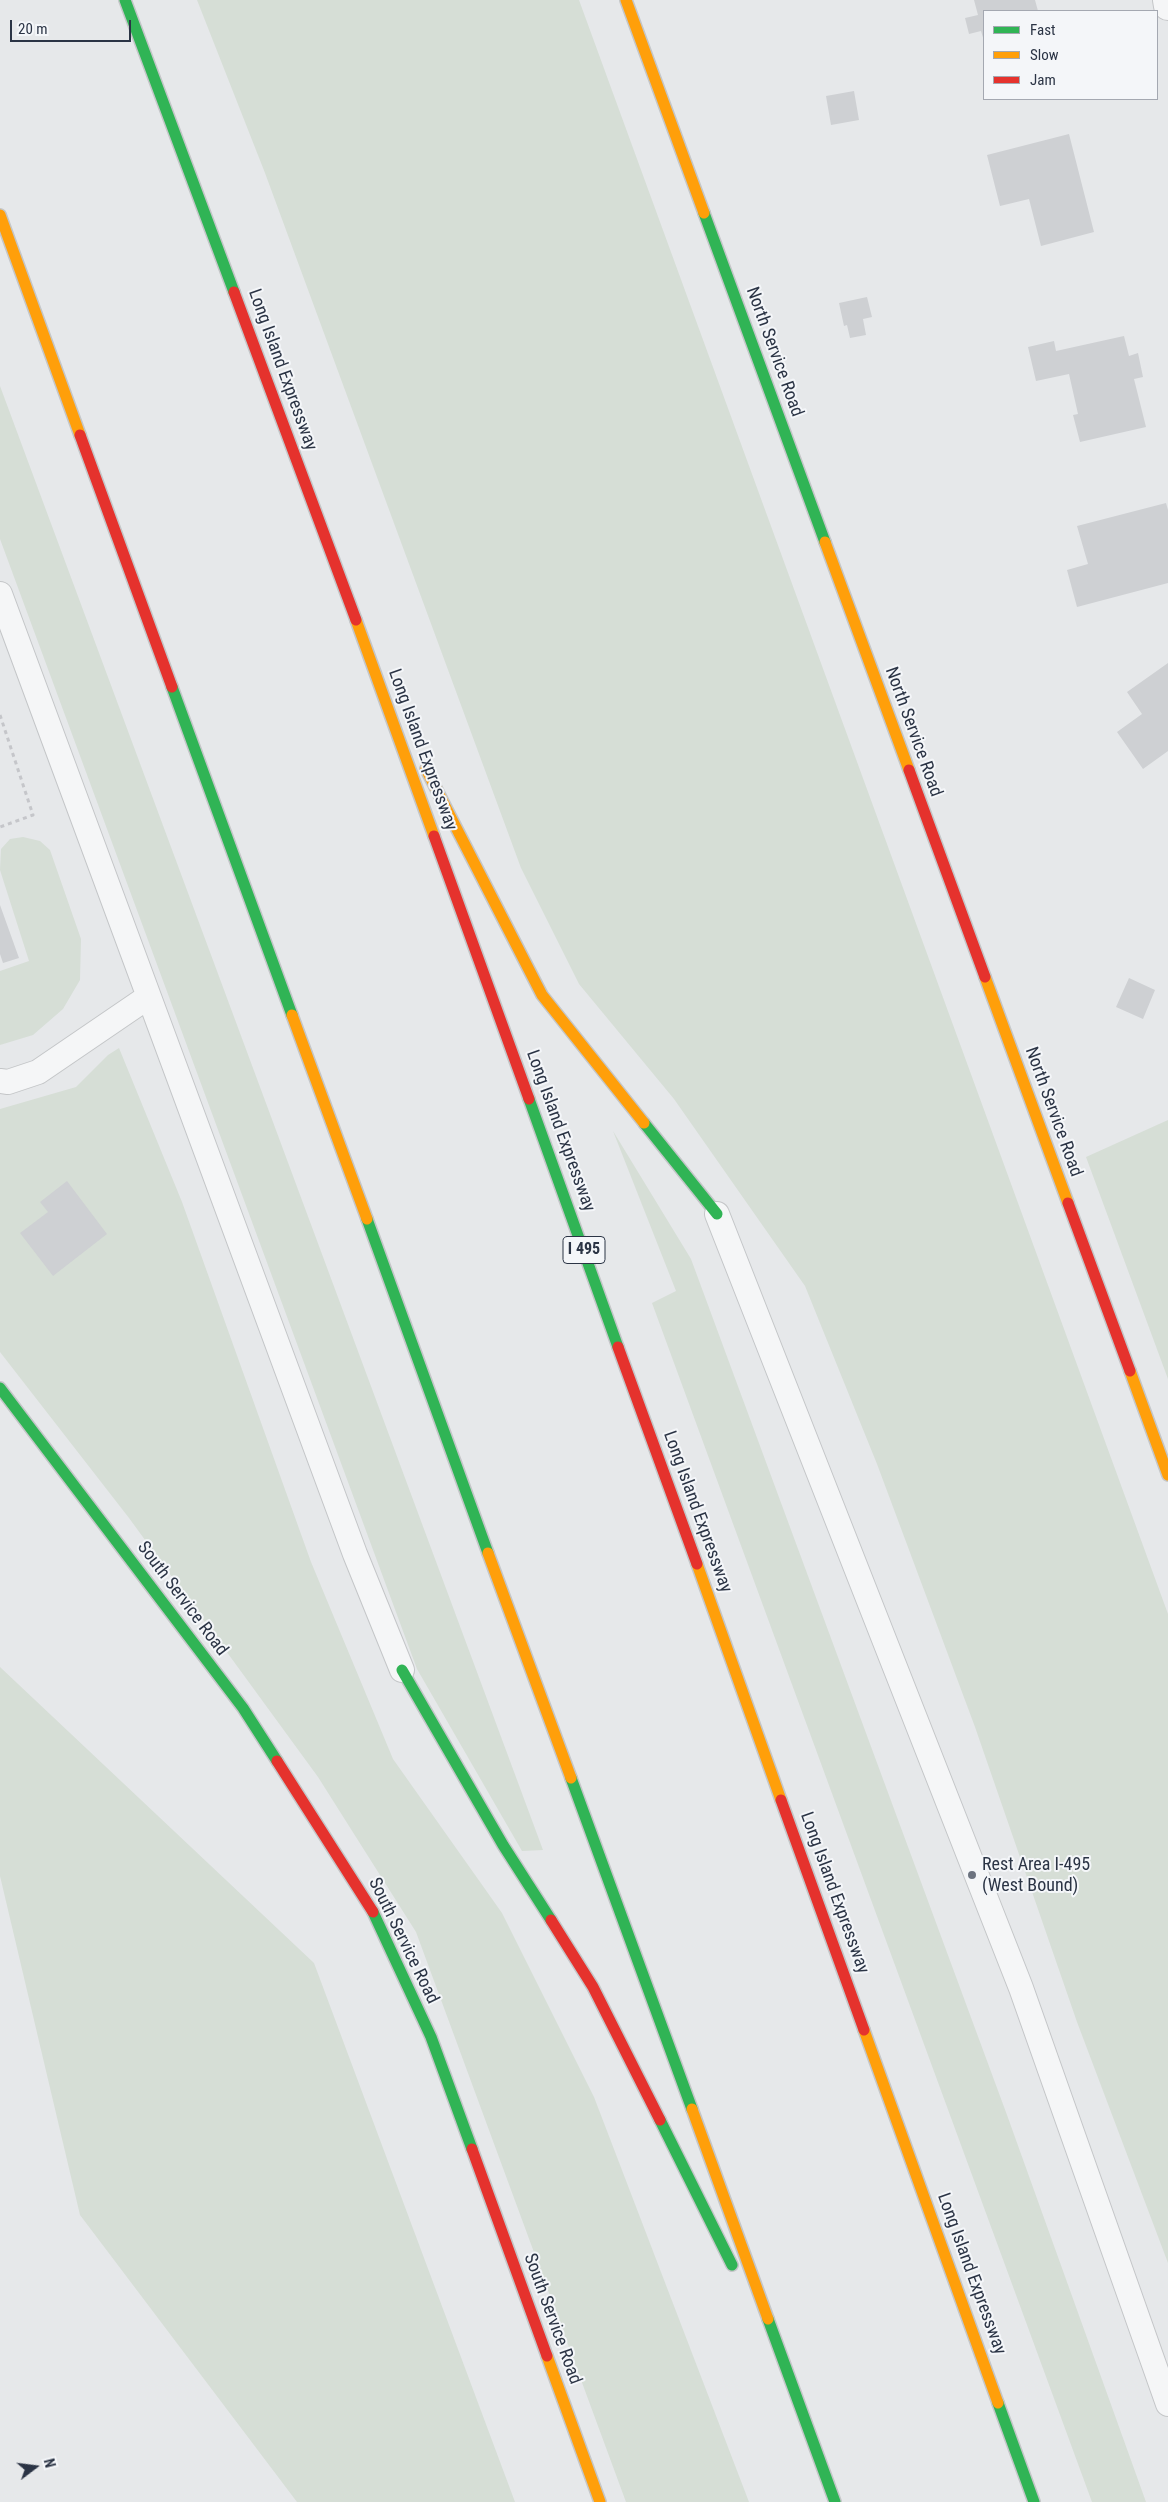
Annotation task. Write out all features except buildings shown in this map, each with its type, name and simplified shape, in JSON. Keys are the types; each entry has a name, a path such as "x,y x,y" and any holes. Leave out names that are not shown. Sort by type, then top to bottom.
{"main road":[{"name":"Long Island Expressway","path":"125,0 374,668 1034,2502"},
{"name":"North Service Road","path":"626,0 1168,1475"},
{"path":"0,215 835,2502"},
{"path":"374,668 542,995 717,1214"},
{"name":"South Service Road","path":"0,1388 243,1708 370,1905 431,2037 600,2502"},
{"path":"402,1670 503,1845 593,1988 787,2371"}],"street":[{"path":"1167,0 1168,6"}],"lane":[{"path":"0,594 355,1554 402,1670"},
{"path":"0,1081 8,1082 38,1072 148,997"},
{"path":"717,1214 1020,1988 1168,2404"}],"path":[{"path":"0,715 33,815 0,827"}],"shaded area":[{"path":"197,0 579,0 1168,1614 1168,2263 1077,2022 975,1727 877,1464 805,1286 674,1099 579,984 521,868 265,173"},
{"path":"0,386 543,1850 522,1851 417,1669 0,539"},
{"path":"23,837 40,841 50,850 81,939 80,980 63,1009 33,1035 0,1045 0,971 29,961 0,870 1,849 10,839"},
{"path":"119,1048 182,1202 311,1562 393,1759 502,1913 594,2097 749,2502 626,2502 416,1932 318,1777 129,1518 0,1352 0,1109 76,1087 108,1055"},
{"path":"1168,1120 1168,1379 1086,1157"},
{"path":"613,1131 691,1259 1007,2115 1146,2502 1092,2502 652,1303 676,1291"},
{"path":"0,1667 314,1963 515,2502 297,2502 80,2215 0,1876"}],"traffic: fast":[{"path":"125,0 234,292"},
{"path":"704,213 825,542"},
{"path":"172,687 292,1015"},
{"path":"529,1099 618,1347"},
{"path":"644,1123 717,1214"},
{"path":"367,1219 488,1553"},
{"path":"0,1388 243,1708 277,1761"},
{"path":"402,1670 503,1845 551,1920"},
{"path":"571,1778 692,2109"},
{"path":"373,1912 431,2037 472,2149"},
{"path":"660,2120 732,2265"},
{"path":"768,2319 835,2502"},
{"path":"998,2403 1034,2502"}],"traffic: slow":[{"path":"626,0 704,213"},
{"path":"0,215 80,435"},
{"path":"825,542 909,770"},
{"path":"356,620 434,836"},
{"path":"426,769 542,995 644,1123"},
{"path":"985,977 1068,1203"},
{"path":"292,1015 367,1219"},
{"path":"1130,1371 1168,1475"},
{"path":"488,1553 571,1778"},
{"path":"697,1564 781,1800"},
{"path":"864,2030 998,2403"},
{"path":"692,2109 768,2319"},
{"path":"547,2356 600,2502"}],"traffic: jam":[{"path":"234,292 356,620"},
{"path":"80,435 172,687"},
{"path":"909,770 985,977"},
{"path":"434,836 529,1099"},
{"path":"1068,1203 1130,1371"},
{"path":"618,1347 697,1564"},
{"path":"277,1761 373,1912"},
{"path":"781,1800 864,2030"},
{"path":"551,1920 593,1987 660,2120"},
{"path":"472,2149 547,2356"}],"place":[{"name":"Rest Area I-495 (West Bound)","path":"972,1875"}]}
